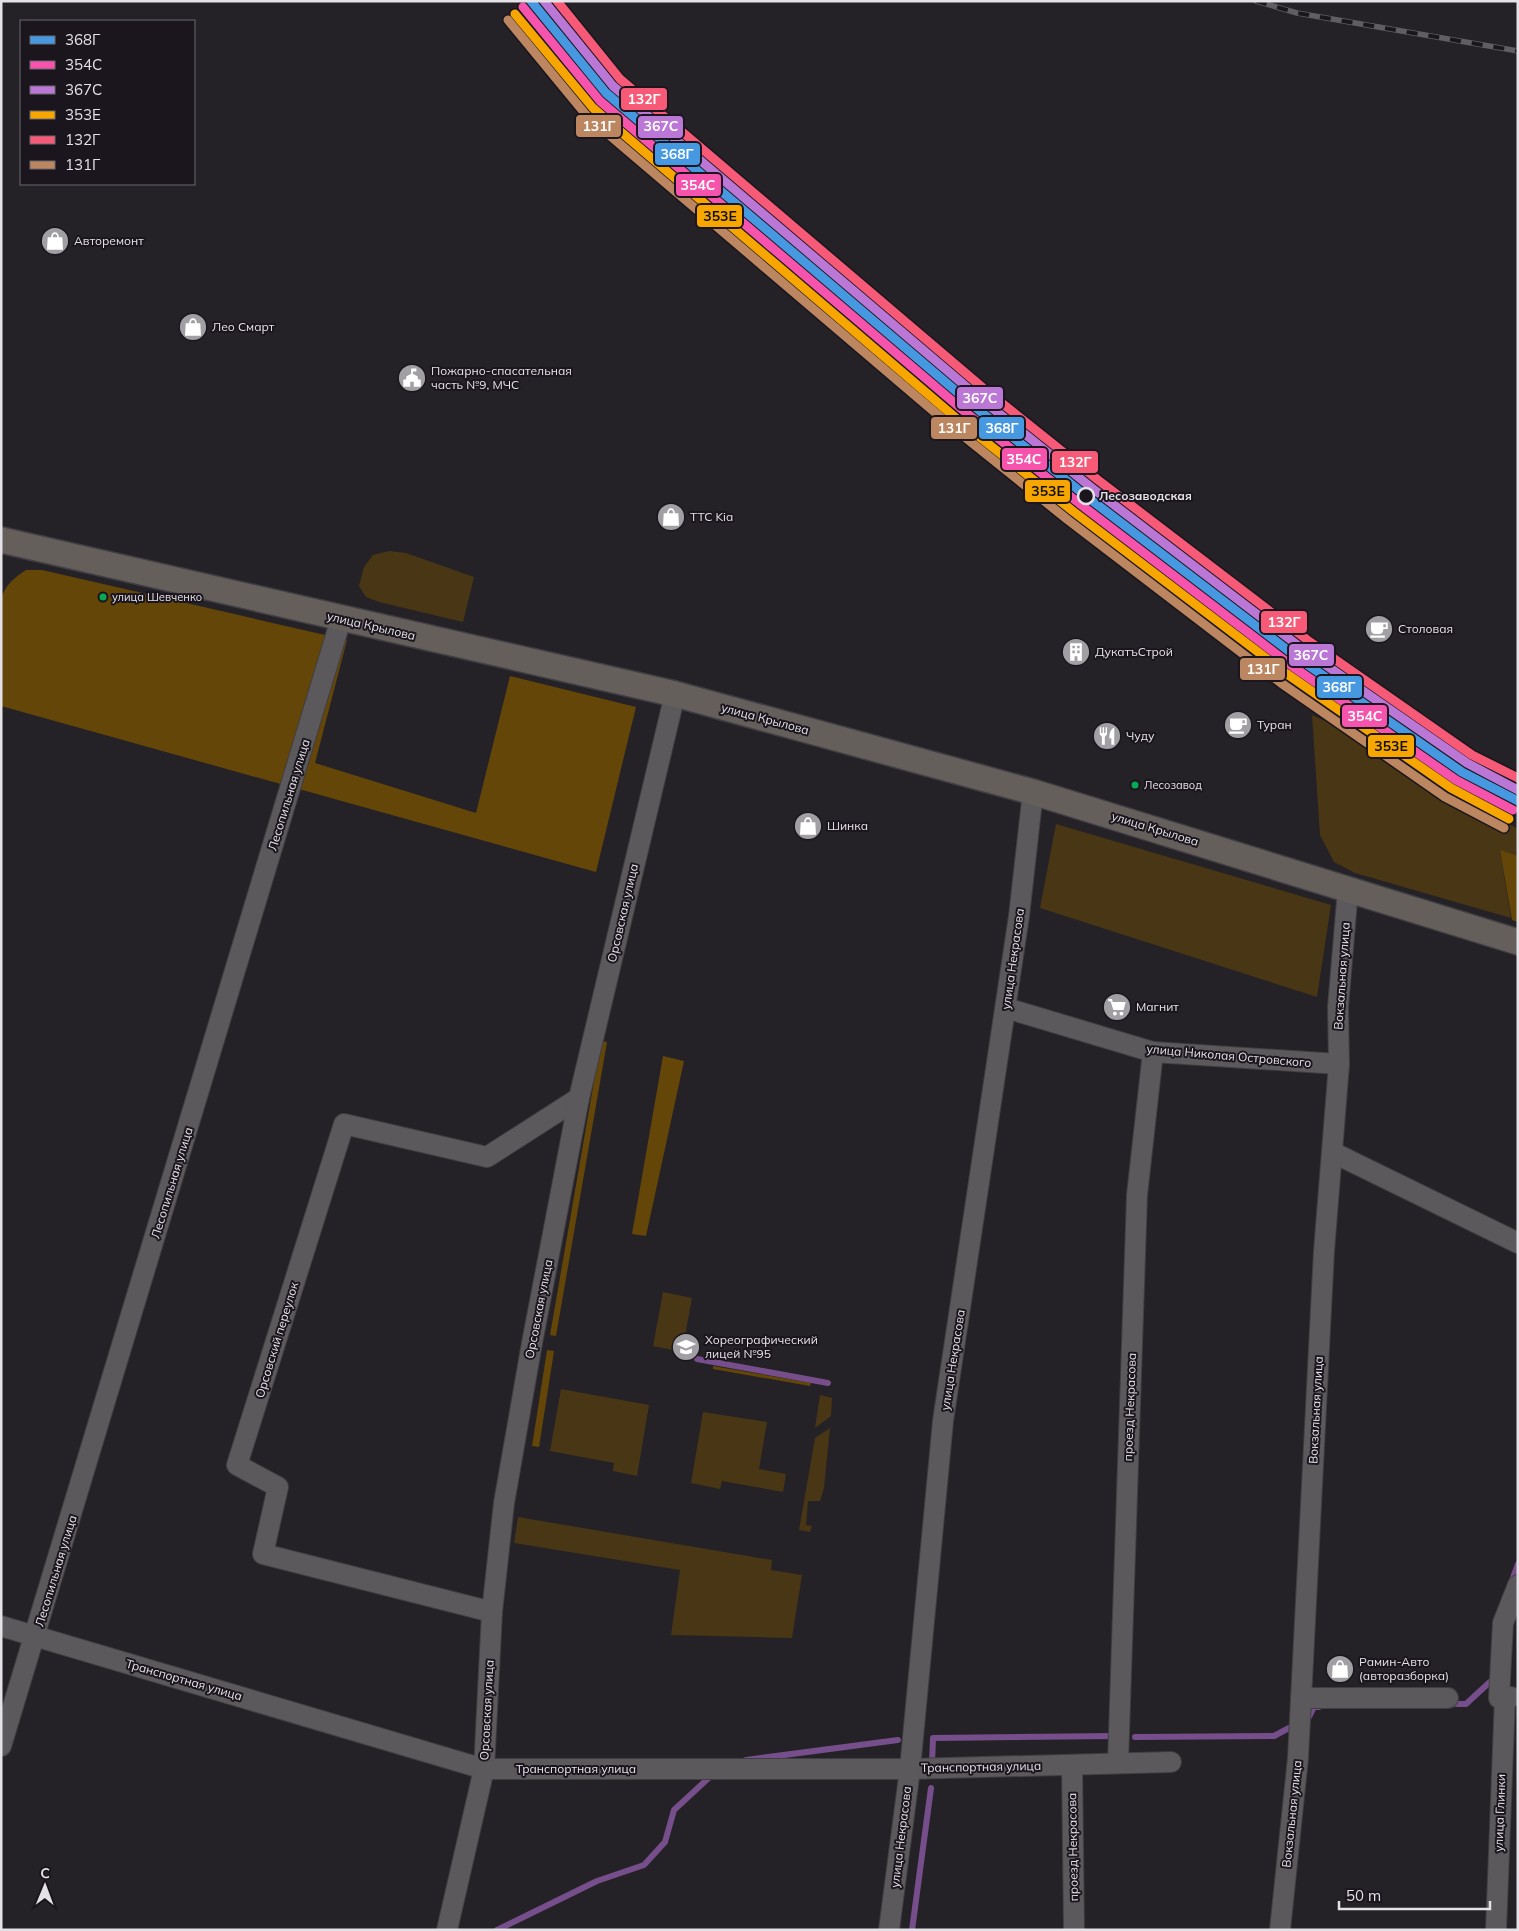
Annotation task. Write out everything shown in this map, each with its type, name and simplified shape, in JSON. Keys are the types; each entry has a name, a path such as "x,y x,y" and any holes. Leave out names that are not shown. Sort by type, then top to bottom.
{"main road":[{"name":"улица Крылова","path":"1,540 675,694 1033,792 1518,942"}],"street":[{"name":"Лесопильная улица","path":"1,1746 36,1637 341,619"},
{"name":"Орсовская улица","path":"447,1930 484,1769 492,1612 504,1503 579,1098 675,694"},
{"name":"улица Некрасова","path":"889,1930 910,1769 943,1421 1020,916 1033,792"},
{"name":"Вокзальная улица","path":"1280,1930 1298,1758 1324,1251 1339,1064 1338,1007 1348,889"},
{"name":"улица Николая Островского","path":"1006,1008 1153,1052 1339,1064"},
{"name":"проезд Некрасова","path":"1118,1763 1137,1195 1153,1052"},
{"name":"Орсовский переулок","path":"492,1612 263,1554 278,1487 238,1465 344,1124 487,1157 579,1098"},
{"path":"1332,1152 1518,1243"},
{"name":"улица Глинки","path":"1496,1930 1507,1698 1503,1623 1518,1585"},
{"name":"Транспортная улица","path":"1,1626 484,1769 910,1769 1171,1762"},
{"path":"1301,1698 1448,1698"},
{"name":"проезд Некрасова","path":"1072,1765 1074,1930"}],"shaded area":[{"path":"389,551 406,553 474,577 463,622 379,602 366,597 359,586 364,567 373,555"},
{"path":"26,570 42,570 347,640 315,763 476,813 510,676 636,707 596,872 1,706 1,599 10,582"},
{"path":"1312,715 1369,741 1518,829 1518,856 1500,851 1511,918 1355,873 1334,862 1320,835"},
{"path":"1056,824 1331,905 1317,997 1040,908"},
{"path":"1500,850 1518,856 1518,922 1512,920"},
{"path":"601,1041 607,1042 556,1336 550,1335"},
{"path":"663,1056 684,1061 646,1236 632,1234"},
{"path":"663,1292 692,1298 682,1352 653,1346"},
{"path":"547,1350 554,1351 539,1447 532,1446"},
{"path":"713,1366 811,1383 810,1386 713,1369"},
{"path":"561,1389 649,1405 637,1476 613,1471 614,1463 550,1451"},
{"path":"820,1395 832,1398 831,1416 815,1428"},
{"path":"703,1412 767,1422 759,1469 786,1474 783,1492 722,1481 720,1489 691,1483"},
{"path":"830,1428 824,1488 820,1501 808,1501 806,1525 812,1526 810,1532 799,1530 815,1438"},
{"path":"518,1517 772,1560 771,1570 802,1575 792,1638 671,1635 680,1570 514,1543"}],"waterway":[{"path":"697,1359 828,1383"},
{"path":"1511,1583 1518,1564"},
{"path":"1449,1704 1466,1704 1492,1680 1493,1675"},
{"path":"1308,1719 1314,1707 1319,1707"},
{"path":"1135,1737 1274,1736 1289,1728"},
{"path":"932,1764 933,1738 1116,1736"},
{"path":"746,1760 898,1740"},
{"path":"497,1930 597,1881 644,1865 665,1842 674,1810 713,1774"},
{"path":"912,1930 931,1788"}],"railway":[{"path":"1256,1 1297,13 1518,51"}],"transit line":[{"name":"368Г","path":"531,1 606,93 970,403 1086,496 1298,658 1462,772 1518,801"},
{"name":"367С","path":"544,1 613,86 976,395 1092,488 1304,650 1467,763 1518,790"},
{"name":"132Г","path":"557,1 620,79 983,388 1098,480 1310,642 1472,755 1518,778"},
{"name":"354С","path":"523,7 600,101 964,411 1080,504 1292,666 1456,780 1513,810"},
{"name":"353Е","path":"515,14 593,108 957,419 1074,512 1287,674 1451,788 1509,819"},
{"name":"131Г","path":"508,20 587,116 951,426 1068,520 1281,683 1445,797 1504,828"}],"place":[{"name":"Авторемонт","path":"55,241"},
{"name":"Лео Смарт","path":"193,327"},
{"name":"Пожарно-спасательная часть №9, МЧС","path":"412,378"},
{"name":"Лесозаводская","path":"1086,496"},
{"name":"ТТС Kia","path":"671,517"},
{"name":"улица Шевченко","path":"103,597"},
{"name":"Столовая","path":"1379,629"},
{"name":"ДукатъСтрой","path":"1076,652"},
{"name":"Туран","path":"1238,725"},
{"name":"Чуду","path":"1107,736"},
{"name":"Лесозавод","path":"1135,785"},
{"name":"Шинка","path":"808,826"},
{"name":"Магнит","path":"1117,1007"},
{"name":"Хореографический лицей №95","path":"686,1347"},
{"name":"Рамин-Авто (авторазборка)","path":"1340,1669"}]}
